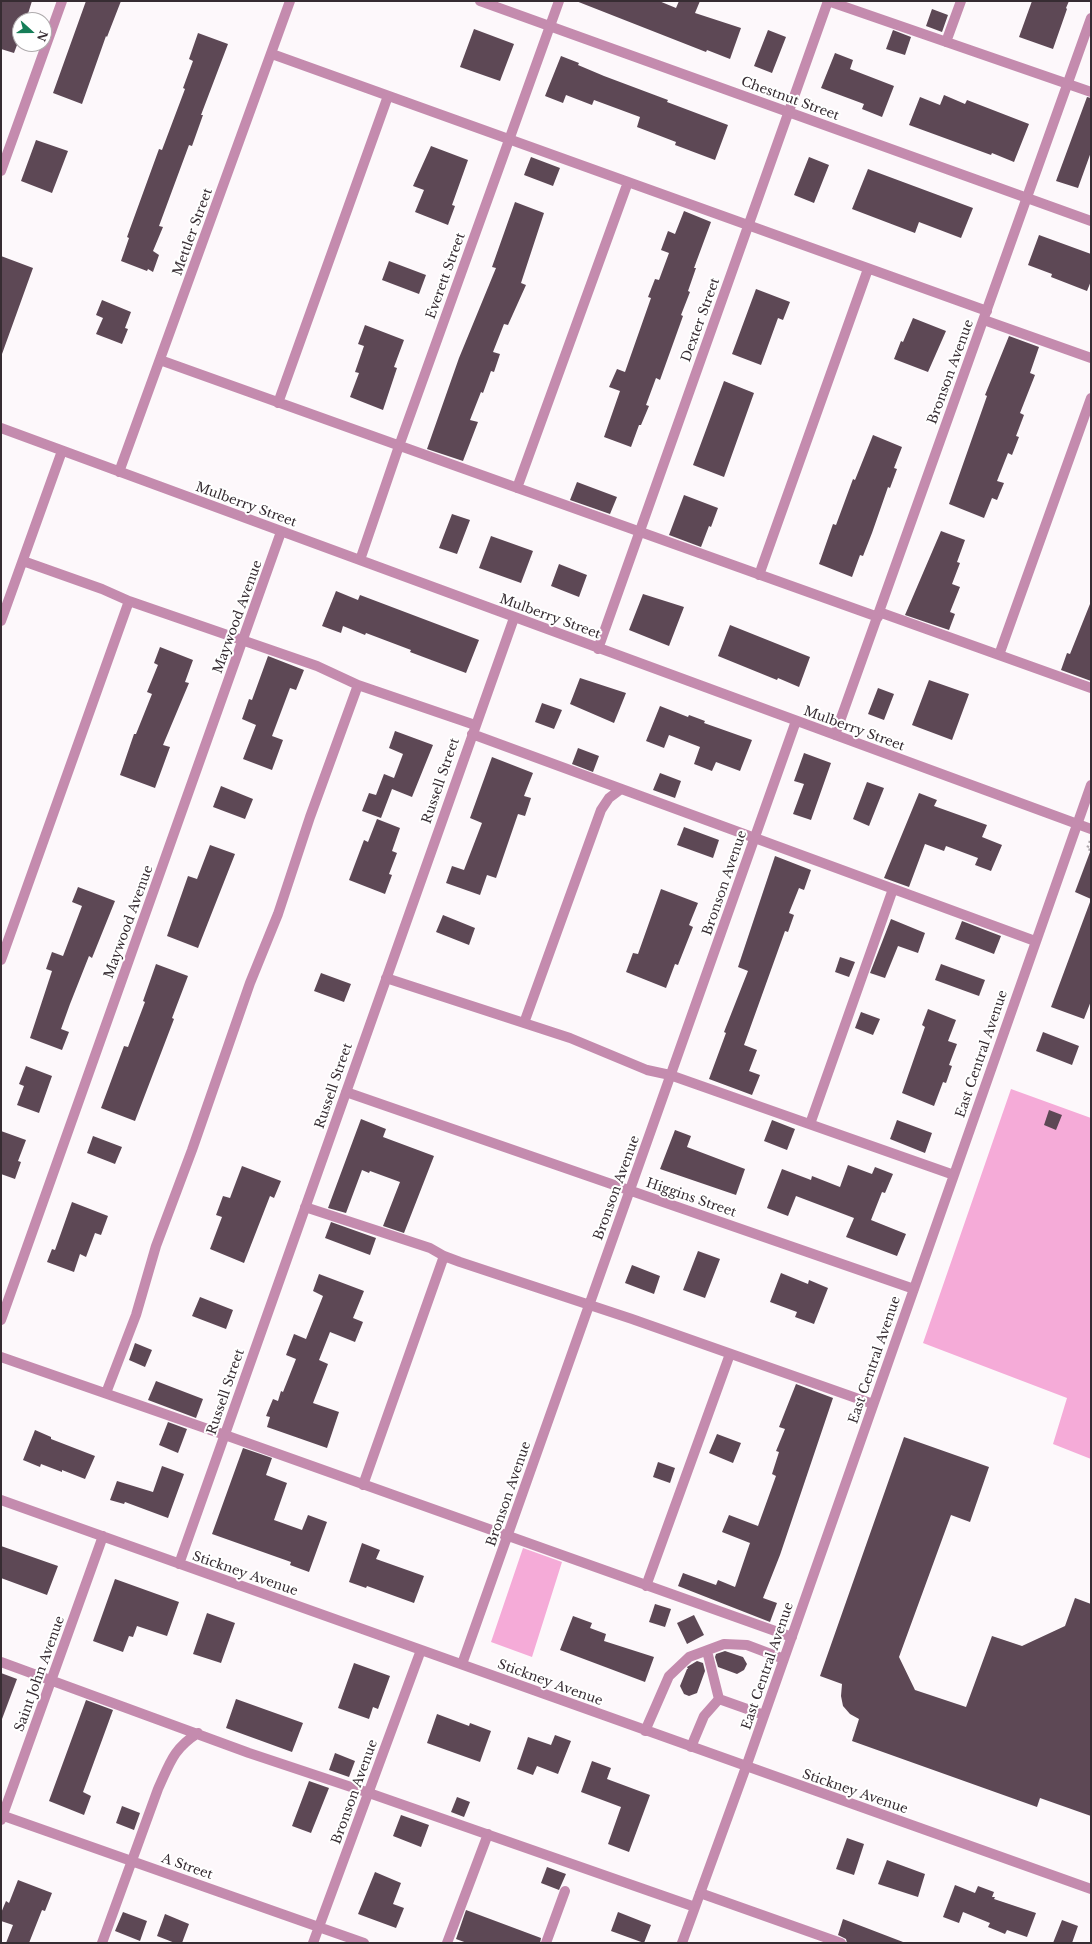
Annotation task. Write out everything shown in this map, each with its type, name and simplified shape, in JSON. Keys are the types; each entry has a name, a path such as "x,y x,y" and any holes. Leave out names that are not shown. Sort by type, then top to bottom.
{"street":[{"path":"1,171 62,1"},
{"name":"Mettler Street","path":"120,472 290,1"},
{"name":"Chestnut Street","path":"480,1 1091,221"},
{"name":"Everett Street","path":"360,560 399,446 559,1"},
{"path":"828,1 1091,92"},
{"name":"Dexter Street","path":"598,649 828,1"},
{"path":"946,42 961,1"},
{"name":"Bronson Avenue","path":"836,735 1091,18"},
{"path":"272,54 868,269 1091,358"},
{"path":"278,403 388,96"},
{"path":"517,488 628,182"},
{"path":"759,575 868,269"},
{"path":"160,360 639,533 759,575 999,655 1091,688"},
{"path":"999,655 1091,398"},
{"name":"Mulberry Street","path":"1,428 1091,830"},
{"path":"1,621 62,451"},
{"name":"Maywood Avenue","path":"1,1320 281,532"},
{"path":"22,561 102,589 129,601 317,666 358,685 473,729 621,789 1035,941"},
{"path":"1,960 129,601"},
{"name":"Russell Street","path":"179,1564 473,729 514,618"},
{"path":"106,1394 136,1315 156,1246 192,1150 250,983 278,914 310,817 358,685"},
{"name":"Bronson Avenue","path":"462,1664 796,721"},
{"name":"East Central Avenue","path":"682,1943 792,1637 1091,785"},
{"path":"524,1023 601,810 609,798 621,789"},
{"path":"810,1124 893,889"},
{"path":"386,978 570,1038 647,1070 670,1075 954,1175"},
{"name":"Higgins Street","path":"346,1092 914,1289"},
{"path":"305,1207 430,1248 444,1256 589,1306 632,1319 873,1404"},
{"path":"363,1485 444,1256"},
{"path":"646,1586 730,1354"},
{"path":"1,1357 225,1435 507,1537 792,1637"},
{"name":"Stickney Avenue","path":"1,1500 462,1664 691,1748 1091,1889"},
{"name":"Saint John Avenue","path":"2,1817 102,1536"},
{"path":"645,1731 669,1676 689,1658 724,1644 747,1645 784,1659"},
{"name":"Bronson Avenue","path":"313,1943 421,1650"},
{"path":"708,1650 719,1699"},
{"path":"1,1662 198,1733 249,1753 488,1834 695,1907"},
{"path":"719,1699 764,1715"},
{"path":"691,1748 704,1716 719,1699"},
{"path":"102,1943 158,1789 178,1749 198,1733"},
{"name":"A Street","path":"2,1817 364,1943"},
{"path":"447,1943 488,1834"},
{"path":"546,1943 565,1891"},
{"path":"700,1893 840,1943"}],"path":[{"path":"1091,839 1088,849 1091,850"}],"shaded area":[{"path":"1011,1089 1091,1118 1091,1459 1053,1444 1067,1398 923,1343"},
{"path":"523,1548 562,1562 532,1657 491,1642"}],"building":[{"path":"1,1 32,1 29,12 12,12 12,52 14,53 1,49"},
{"path":"86,1 121,1 107,37 106,36 82,104 53,93"},
{"path":"576,1 659,1 676,8 679,1 700,1 695,13 741,28 730,59 707,50 706,52"},
{"path":"1032,1 1069,1 1053,49 1019,37"},
{"path":"932,9 948,15 942,32 926,26"},
{"path":"474,29 514,44 500,81 460,67"},
{"path":"768,30 786,37 772,73 754,66"},
{"path":"893,30 911,37 905,55 886,49"},
{"path":"198,33 228,44 201,115 203,115 192,146 189,145 159,226 163,227 153,251 159,255 153,272 148,269 147,271 121,261 129,238 127,237 159,149 162,150 185,89 183,88 193,61 189,59"},
{"path":"835,53 853,60 850,69 894,86 882,117 862,109 864,104 821,88"},
{"path":"561,56 579,63 578,65 604,76 668,100 667,102 728,125 715,160 675,145 676,142 637,127 640,117 594,100 592,105 566,95 563,103 545,96"},
{"path":"944,95 965,104 967,100 1029,124 1014,162 909,125 920,97 940,105"},
{"path":"1087,97 1091,98 1091,152 1078,188 1056,181"},
{"path":"36,140 68,151 52,193 21,181"},
{"path":"431,146 468,160 452,205 455,206 448,225 415,212 424,190 413,186"},
{"path":"531,157 560,168 553,186 524,175"},
{"path":"809,157 829,165 814,203 794,195"},
{"path":"868,169 973,208 961,238 919,222 915,233 852,209"},
{"path":"515,202 544,213 521,283 526,285 508,325 504,324 493,352 500,354 494,372 491,371 483,393 481,392 470,420 478,422 463,461 427,449 459,358 496,268 492,267"},
{"path":"684,211 711,222 694,268 696,268 688,291 690,292 681,315 683,316 660,380 656,378 646,405 649,406 641,425 639,425 631,447 604,437 620,391 609,387 617,369 625,372 651,298 648,297 655,279 659,280 669,253 661,250 668,231 675,234"},
{"path":"1039,235 1091,254 1091,281 1087,291 1051,277 1052,274 1028,265"},
{"path":"1,256 33,268 2,354 1,354"},
{"path":"389,261 426,275 419,294 382,280"},
{"path":"756,289 790,302 783,320 778,318 761,365 732,354"},
{"path":"102,300 131,312 125,328 128,329 122,344 96,334 103,318 96,315"},
{"path":"913,318 946,331 928,372 894,359 901,341 903,342"},
{"path":"365,325 404,340 394,367 397,368 383,410 350,397 359,373 355,372 364,346 358,344"},
{"path":"1009,336 1039,347 1030,373 1035,375 1020,413 1024,415 1016,436 1019,437 1012,455 1008,453 997,481 1004,483 997,500 992,498 984,518 949,504 987,396 985,395"},
{"path":"724,381 754,393 724,477 693,465"},
{"path":"873,435 902,447 894,468 897,469 890,488 888,487 863,556 860,555 852,577 819,564 833,524 836,525 853,479 855,480"},
{"path":"577,482 617,497 610,514 570,500"},
{"path":"684,495 718,508 701,547 669,535"},
{"path":"452,514 470,520 457,554 439,548"},
{"path":"941,531 965,540 957,562 960,563 952,584 960,587 950,612 955,614 949,630 905,615"},
{"path":"491,536 533,551 521,583 479,568"},
{"path":"559,564 587,575 579,597 551,586"},
{"path":"336,591 358,600 360,595 479,640 466,673 410,652 411,650 366,633 365,635 343,626 341,633 322,626"},
{"path":"643,594 684,607 669,646 629,630"},
{"path":"1090,604 1091,681 1061,670 1067,653 1070,654"},
{"path":"730,625 810,657 799,687 778,678 777,680 718,656"},
{"path":"160,647 193,660 185,682 189,683 163,745 170,747 155,788 120,775 134,734 136,734 152,694 147,692 158,665 154,663"},
{"path":"268,656 304,670 296,690 290,688 272,736 283,740 272,770 243,759 256,725 242,719 249,699 252,700"},
{"path":"580,678 626,693 614,723 570,704"},
{"path":"929,680 969,694 952,740 912,725"},
{"path":"878,688 894,694 884,720 868,714"},
{"path":"542,703 562,710 554,729 535,722"},
{"path":"660,706 688,717 689,715 705,721 704,723 752,740 740,771 716,762 712,771 694,764 700,747 669,735 664,748 646,741"},
{"path":"395,731 433,745 412,797 392,789 381,818 362,811 369,793 376,795 384,774 394,778 403,754 389,748"},
{"path":"578,748 599,756 593,772 572,764"},
{"path":"804,753 831,763 811,820 793,814 804,784 794,781"},
{"path":"492,757 533,773 524,796 531,798 525,816 518,814 496,878 487,875 480,895 446,883 452,866 464,870 482,823 470,818"},
{"path":"660,773 681,781 675,798 653,790"},
{"path":"867,782 884,788 869,826 853,819"},
{"path":"221,786 253,799 245,819 213,807"},
{"path":"919,793 937,800 934,806 987,825 982,837 1002,845 991,871 975,865 978,858 946,846 944,851 925,844 909,887 884,878"},
{"path":"377,819 400,828 392,851 397,853 389,874 392,875 385,894 349,880 364,840 368,842"},
{"path":"684,827 719,840 713,858 677,845"},
{"path":"210,845 235,854 198,948 167,936 188,876 197,879"},
{"path":"1091,852 1091,899 1075,892"},
{"path":"775,856 811,870 804,890 799,888 789,913 794,915 788,932 785,931 744,1045 757,1050 749,1071 760,1075 752,1095 709,1079 726,1033 724,1032 748,971 738,967"},
{"path":"78,887 115,901 92,958 89,956 61,1029 69,1032 62,1050 30,1038 52,971 46,969 52,952 63,956 82,906 72,902"},
{"path":"661,889 698,903 689,925 693,927 678,965 675,964 666,988 626,972 633,953 638,954"},
{"path":"1090,902 1091,1001 1084,1019 1051,1007"},
{"path":"443,915 475,928 469,945 436,932"},
{"path":"891,919 925,933 918,953 898,946 885,978 870,973"},
{"path":"962,921 1001,936 994,954 955,939"},
{"path":"840,957 855,962 849,977 835,972"},
{"path":"156,964 188,976 172,1018 174,1019 135,1121 101,1108 124,1046 128,1047 145,1002 143,1001"},
{"path":"941,964 985,980 979,996 935,980"},
{"path":"321,973 351,984 344,1002 314,991"},
{"path":"928,1009 956,1020 948,1041 957,1044 949,1065 952,1066 946,1083 943,1082 934,1106 902,1093 925,1027 922,1025"},
{"path":"861,1012 880,1019 873,1035 855,1028"},
{"path":"1043,1032 1079,1046 1072,1065 1036,1051"},
{"path":"26,1066 52,1076 39,1113 17,1105 24,1086 19,1084"},
{"path":"1049,1110 1062,1115 1056,1130 1044,1125"},
{"path":"361,1119 386,1129 383,1137 434,1156 404,1233 383,1226 400,1182 370,1171 369,1173 362,1170 346,1213 328,1208"},
{"path":"772,1120 795,1129 787,1150 764,1141"},
{"path":"897,1120 932,1133 925,1153 890,1139"},
{"path":"675,1130 691,1136 687,1147 745,1169 736,1195 660,1169"},
{"path":"1,1131 26,1140 18,1161 21,1162 15,1179 1,1174"},
{"path":"93,1136 122,1147 115,1164 87,1153"},
{"path":"848,1165 872,1174 875,1167 893,1174 885,1193 882,1192 871,1220 906,1234 897,1256 846,1237 854,1218 796,1196 788,1216 767,1208 782,1169 811,1180 812,1176 840,1187"},
{"path":"242,1166 281,1181 274,1198 270,1196 244,1263 210,1249 222,1217 216,1215 223,1196 230,1198"},
{"path":"72,1202 108,1216 101,1235 95,1233 86,1257 80,1254 74,1272 47,1262 52,1249 55,1250"},
{"path":"331,1222 376,1238 370,1255 325,1238"},
{"path":"698,1251 720,1259 705,1298 683,1290"},
{"path":"632,1265 660,1276 654,1294 625,1283"},
{"path":"781,1273 808,1284 809,1280 828,1288 814,1324 795,1317 797,1312 770,1302"},
{"path":"319,1274 364,1291 353,1318 363,1322 355,1342 330,1332 319,1360 328,1364 313,1403 339,1412 327,1448 267,1427 270,1417 266,1416 273,1399 278,1401 281,1391 283,1392 296,1359 286,1355 294,1334 306,1339 323,1296 313,1291"},
{"path":"200,1297 233,1310 226,1329 192,1316"},
{"path":"135,1343 152,1350 145,1367 129,1360"},
{"path":"156,1381 203,1399 196,1418 148,1400"},
{"path":"796,1384 833,1398 780,1555 763,1598 777,1603 770,1622 678,1586 683,1573 716,1585 718,1580 735,1587 750,1543 722,1532 729,1515 758,1526 776,1476 772,1474 779,1452 776,1451 785,1429 779,1427"},
{"path":"168,1422 187,1429 178,1453 159,1445"},
{"path":"35,1430 51,1437 51,1439 95,1456 85,1479 62,1470 62,1472 41,1464 40,1467 23,1460"},
{"path":"717,1434 741,1443 733,1463 709,1453"},
{"path":"904,1437 989,1467 970,1522 951,1515 899,1657 915,1690 966,1707 992,1636 1022,1646 1065,1626 1075,1598 1091,1604 1091,1816 1040,1798 1037,1807 852,1741 859,1719 850,1714 843,1706 841,1696 842,1684 820,1676"},
{"path":"243,1448 272,1458 266,1475 287,1483 274,1520 302,1530 308,1515 327,1522 309,1572 290,1565 291,1562 212,1534"},
{"path":"658,1462 675,1468 670,1483 653,1477"},
{"path":"162,1466 184,1474 168,1518 125,1502 124,1504 110,1500 117,1481 153,1492"},
{"path":"362,1543 380,1550 376,1559 424,1576 414,1603 367,1586 366,1588 349,1582"},
{"path":"1,1546 58,1566 47,1595 1,1578"},
{"path":"115,1579 179,1602 167,1636 137,1626 133,1637 129,1636 123,1652 93,1641"},
{"path":"655,1604 671,1609 665,1627 649,1622"},
{"path":"207,1613 235,1623 221,1663 193,1654"},
{"path":"694,1615 704,1635 687,1644 677,1623"},
{"path":"573,1616 592,1623 590,1628 606,1634 604,1641 654,1657 645,1682 560,1650"},
{"path":"725,1651 743,1657 747,1664 744,1670 737,1674 718,1667 715,1657 716,1654"},
{"path":"697,1661 703,1663 705,1671 697,1693 689,1696 684,1694 680,1686 688,1669 687,1667"},
{"path":"354,1663 390,1676 378,1709 373,1707 369,1719 338,1708"},
{"path":"1,1673 17,1679 2,1719 1,1719"},
{"path":"236,1699 303,1723 292,1752 226,1728"},
{"path":"86,1700 113,1710 83,1792 91,1796 84,1815 49,1801"},
{"path":"437,1714 469,1726 470,1723 491,1731 480,1762 427,1743"},
{"path":"555,1735 571,1741 558,1774 537,1766 533,1775 517,1769 528,1737 551,1745"},
{"path":"335,1753 355,1761 349,1777 329,1770"},
{"path":"592,1761 611,1768 607,1779 650,1795 629,1852 608,1844 621,1807 581,1792"},
{"path":"309,1781 329,1788 311,1833 292,1826"},
{"path":"457,1797 470,1802 464,1817 451,1812"},
{"path":"122,1806 140,1813 134,1830 116,1823"},
{"path":"401,1815 429,1825 421,1847 393,1836"},
{"path":"847,1838 864,1844 854,1875 836,1869"},
{"path":"887,1860 925,1874 918,1897 878,1884"},
{"path":"547,1867 566,1874 559,1890 541,1883"},
{"path":"375,1872 401,1883 393,1904 404,1908 396,1928 358,1914"},
{"path":"18,1880 52,1893 45,1911 42,1910 29,1943 6,1943 13,1925 1,1921 1,1913 6,1901 9,1903"},
{"path":"955,1885 975,1893 978,1886 994,1892 992,1897 995,1897 994,1899 1036,1913 1027,1937 1007,1930 1005,1934 988,1927 990,1923 963,1912 959,1923 943,1917"},
{"path":"466,1910 541,1938 540,1943 467,1943 456,1939"},
{"path":"123,1912 147,1921 140,1941 115,1931"},
{"path":"618,1912 651,1925 644,1943 611,1931"},
{"path":"165,1914 189,1924 182,1943 175,1943 157,1936"},
{"path":"843,1919 903,1943 847,1943 846,1939 838,1935"},
{"path":"1062,1920 1078,1926 1072,1943 1053,1943"}]}
